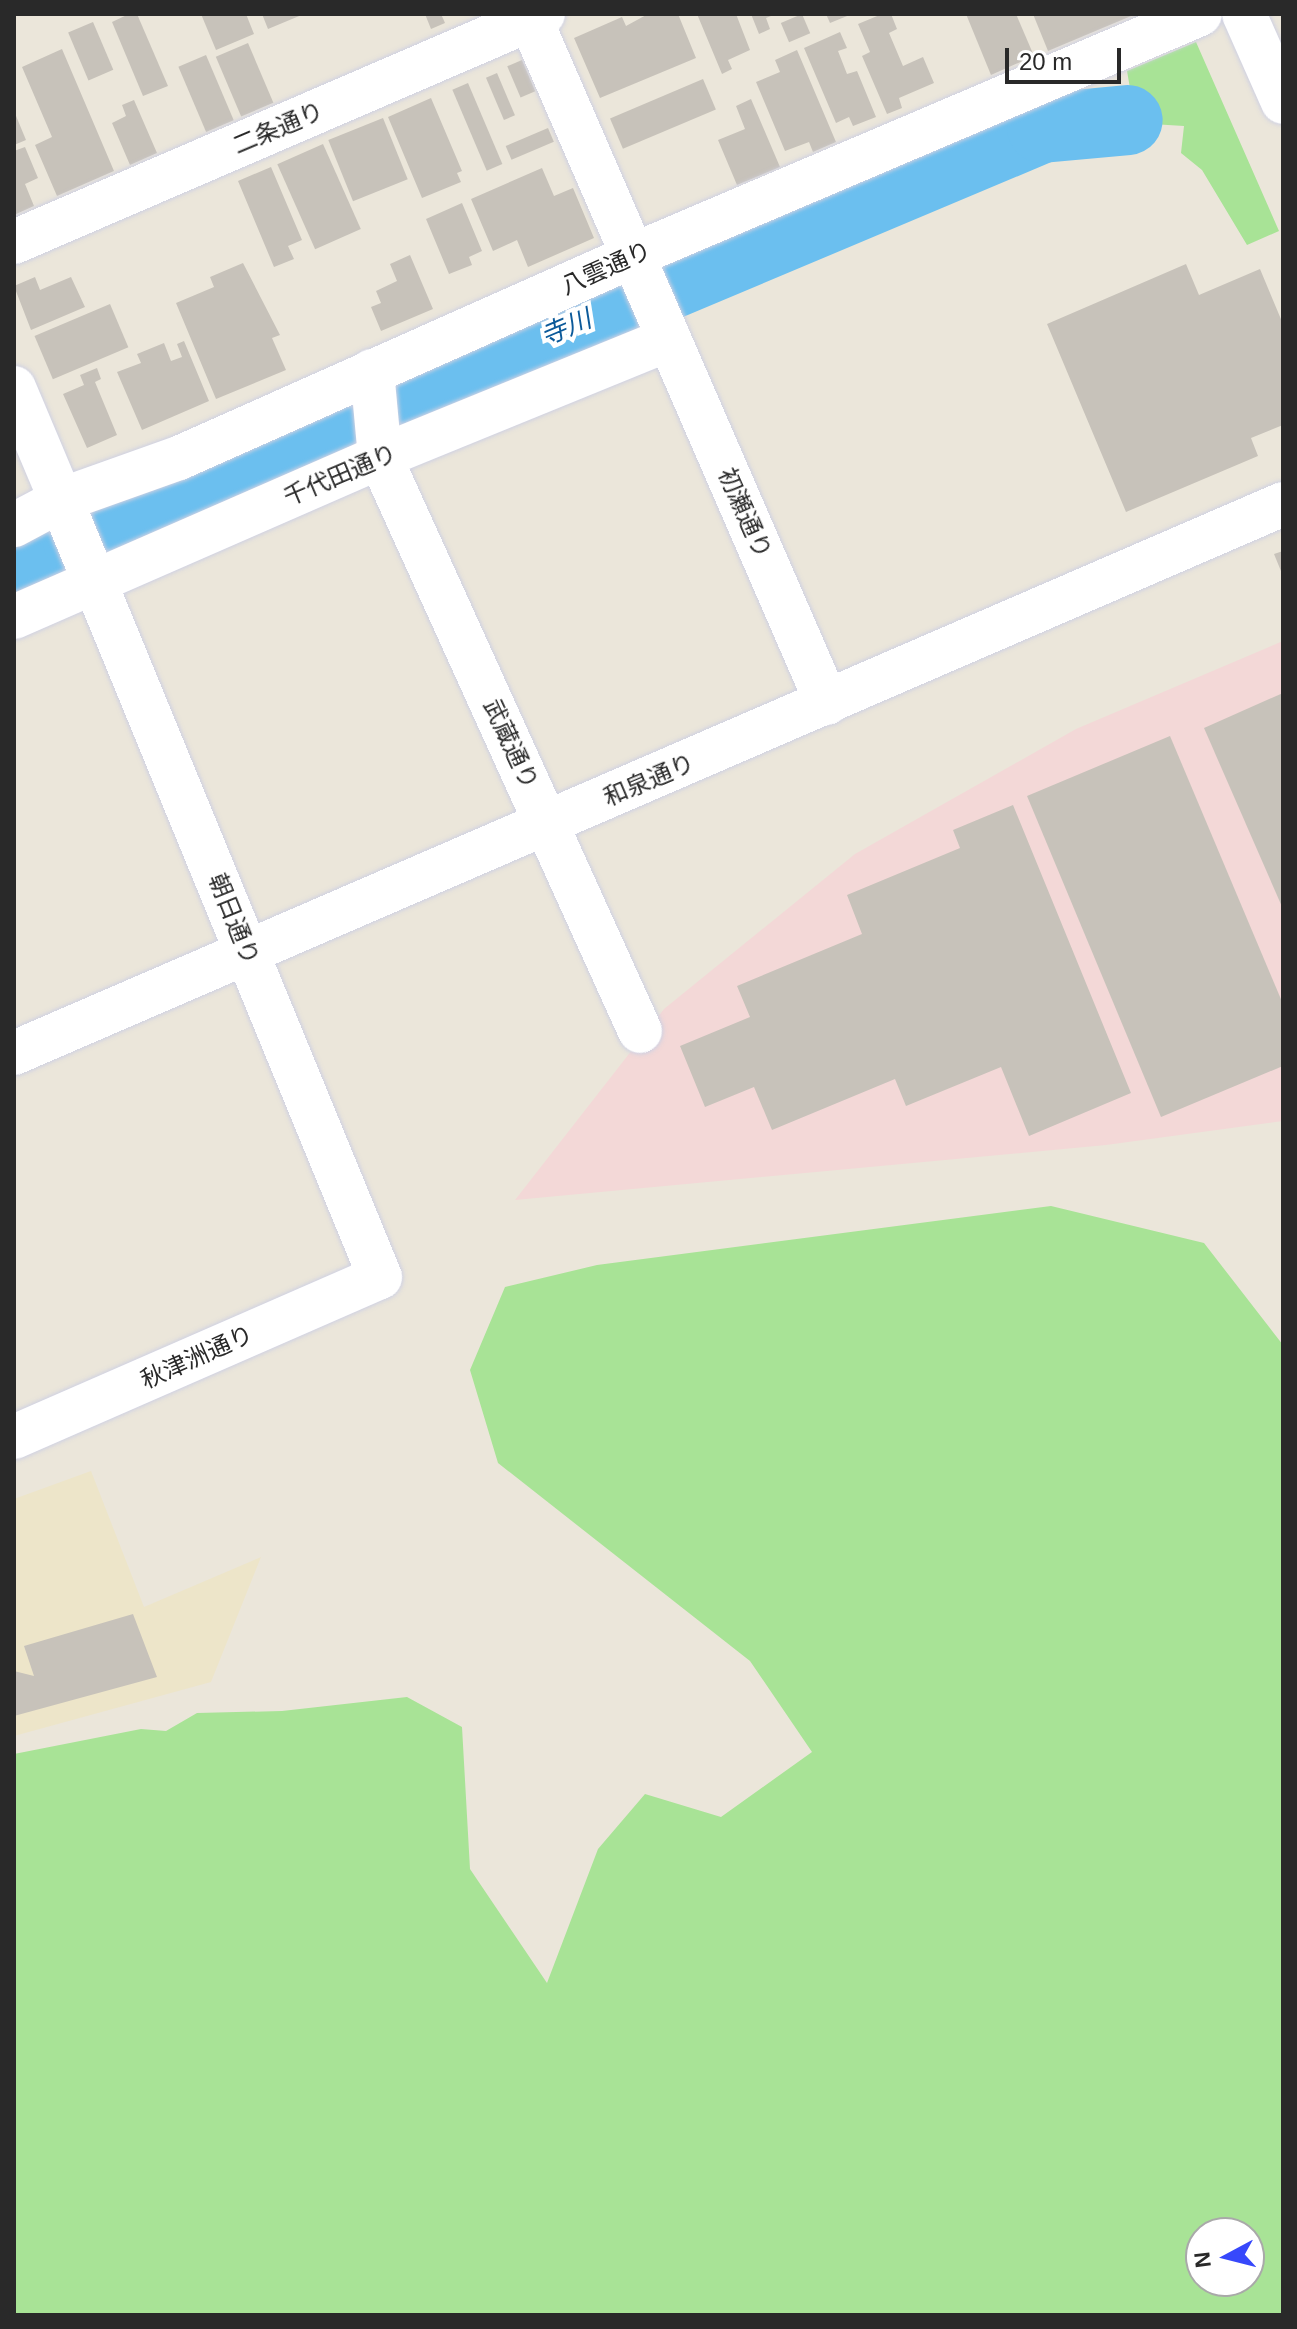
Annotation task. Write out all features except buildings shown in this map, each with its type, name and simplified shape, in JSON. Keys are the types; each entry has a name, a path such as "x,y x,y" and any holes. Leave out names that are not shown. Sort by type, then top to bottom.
{"street":[{"name":"八雲通り","path":"14,525 64,508 179,458 373,381 1200,14"},
{"path":"1244,14 1283,102"},
{"path":"534,16 638,265"},
{"name":"二条通り","path":"14,242 534,16"},
{"name":"初瀬通り","path":"638,265 827,703"},
{"name":"千代田通り","path":"14,617 90,571 666,331"},
{"name":"武蔵通り","path":"373,381 379,448 640,1031"},
{"path":"14,388 64,508"},
{"name":"和泉通り","path":"14,1053 249,955 1283,504"},
{"name":"朝日通り","path":"64,508 380,1277"},
{"name":"秋津洲通り","path":"14,1437 380,1277"}],"shaded area":[{"path":"1283,641 1283,1121 1106,1145 515,1200 664,1009 855,854 1076,729"},
{"path":"91,1471 144,1607 261,1557 211,1682 14,1736 14,1499"}],"green space":[{"path":"1196,42 1279,231 1247,245 1202,170 1181,153 1184,126 1136,123 1127,71"},
{"path":"1051,1206 1204,1243 1283,1345 1283,2315 14,2315 14,1754 141,1729 166,1731 197,1713 282,1711 407,1697 462,1727 470,1869 547,1983 598,1849 645,1794 721,1817 812,1752 750,1661 498,1463 470,1370 505,1287 597,1265"}],"waterway":[{"name":"寺川","path":"14,568 78,541 110,520 1042,128 1128,120"}]}
